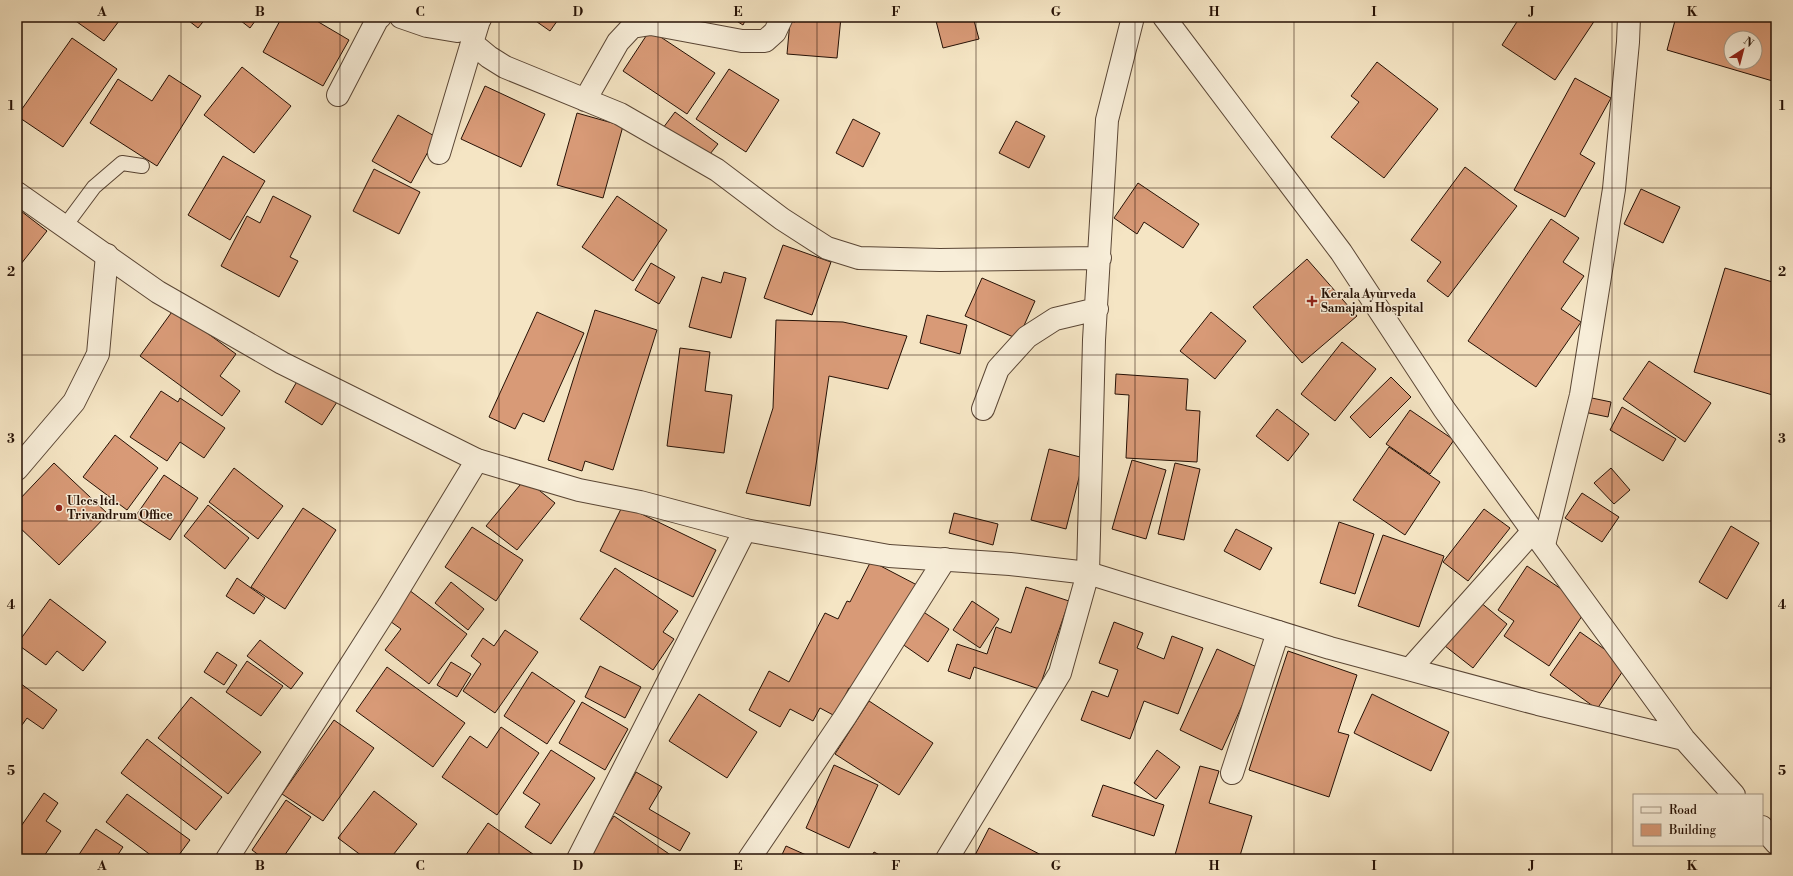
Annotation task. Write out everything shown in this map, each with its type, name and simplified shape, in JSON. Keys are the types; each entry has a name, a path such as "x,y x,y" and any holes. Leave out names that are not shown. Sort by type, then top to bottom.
{"street":[{"path":"338,95 378,18 380,17"},
{"path":"401,17 427,26 457,31 480,18"},
{"path":"679,17 704,34"},
{"path":"586,100 618,42 632,27 651,24 742,41 765,41 775,32 782,17"},
{"path":"947,859 1060,673 1088,572 1094,340 1107,120 1134,17"},
{"path":"1164,17 1341,252 1444,409 1684,739 1733,794"},
{"path":"1410,669 1539,538 1581,395 1614,189 1629,17"},
{"path":"439,153 480,18"},
{"path":"472,43 489,57 505,67 620,114 717,170 782,219 827,248 859,258 948,260 1100,258"},
{"path":"17,193 158,292 282,363 477,460 579,490 640,502 745,530 890,556 1010,564 1088,572 1330,648 1538,704 1684,739"},
{"path":"17,469 74,402 98,354 107,256"},
{"path":"983,409 998,369 1026,337 1055,320 1097,309"},
{"path":"227,859 389,605 477,460"},
{"path":"578,859 745,530"},
{"path":"749,859 845,717 945,559"},
{"path":"1232,773 1278,632"},
{"path":"1763,828 1776,843"}],"lane":[{"path":"65,226 94,187 122,163 142,166"}],"building":[{"path":"70,17 122,17 104,41"},
{"path":"184,17 207,17 198,28"},
{"path":"236,17 258,17 250,28"},
{"path":"282,17 310,17 349,40 323,86 263,52"},
{"path":"530,17 560,17 550,31"},
{"path":"730,17 747,17 743,25"},
{"path":"796,17 841,17 837,58 787,54 790,21 795,22"},
{"path":"884,17 903,17 902,20"},
{"path":"935,17 973,17 979,39 943,48"},
{"path":"1520,17 1597,17 1555,80 1502,45"},
{"path":"1676,17 1776,17 1776,82 1735,70 1763,70 1763,30 1723,30 1723,66 1667,50"},
{"path":"650,30 715,73 687,114 623,71"},
{"path":"72,38 117,69 63,147 17,116"},
{"path":"1377,62 1438,109 1384,178 1331,137 1359,102 1351,96"},
{"path":"242,67 291,106 254,153 204,115"},
{"path":"729,69 779,100 746,152 696,119"},
{"path":"169,75 201,96 157,166 90,123 118,79 152,101"},
{"path":"1575,78 1611,98 1580,154 1595,163 1565,217 1514,190"},
{"path":"485,86 545,114 521,167 461,139"},
{"path":"675,112 718,144 706,159 663,128"},
{"path":"577,113 623,126 603,198 557,185"},
{"path":"398,115 436,137 411,183 372,161"},
{"path":"853,119 880,133 863,167 836,153"},
{"path":"1016,121 1045,136 1029,168 999,153"},
{"path":"223,156 265,181 230,240 188,215"},
{"path":"1465,167 1517,206 1448,297 1427,281 1441,262 1411,240"},
{"path":"374,169 420,192 399,234 353,211"},
{"path":"1138,183 1199,224 1183,248 1144,222 1137,234 1114,218"},
{"path":"1641,189 1680,207 1663,243 1624,224"},
{"path":"273,196 311,216 290,257 298,261 279,297 221,266 247,216 260,223"},
{"path":"617,196 667,230 633,281 582,247"},
{"path":"17,208 47,231 17,269"},
{"path":"1551,219 1579,238 1563,262 1584,276 1561,309 1581,322 1536,387 1468,341"},
{"path":"783,245 831,262 812,315 764,298"},
{"path":"1307,259 1357,316 1302,363 1253,307"},
{"path":"651,263 675,277 659,304 635,290"},
{"path":"1725,268 1776,283 1776,396 1694,372"},
{"path":"724,272 746,278 731,338 689,327 702,277 721,283"},
{"path":"982,278 1035,301 1018,339 965,316"},
{"path":"174,309 236,354 220,376 240,391 222,416 140,356"},
{"path":"595,310 657,330 613,470 585,461 582,471 548,460"},
{"path":"537,312 584,333 544,422 523,413 515,429 489,417"},
{"path":"1211,312 1246,341 1215,379 1180,351"},
{"path":"927,315 967,325 960,354 920,343"},
{"path":"776,320 843,322 907,336 888,389 829,376 810,506 746,493 773,408"},
{"path":"1342,342 1376,369 1335,421 1301,394"},
{"path":"680,348 710,352 705,391 732,395 724,453 667,446"},
{"path":"1649,361 1711,403 1685,442 1623,399"},
{"path":"1116,374 1188,379 1186,410 1200,411 1197,462 1126,458 1129,395 1115,394"},
{"path":"1391,377 1411,397 1370,438 1350,417"},
{"path":"299,378 337,402 322,425 285,402"},
{"path":"161,391 178,402 180,398 225,428 204,458 180,442 167,461 130,437"},
{"path":"1587,397 1611,402 1608,417 1584,412"},
{"path":"1622,407 1676,439 1663,461 1610,430"},
{"path":"1277,409 1309,434 1288,461 1256,436"},
{"path":"1410,410 1454,440 1430,474 1386,444"},
{"path":"115,435 158,468 127,510 83,477"},
{"path":"1389,447 1440,482 1405,535 1353,500"},
{"path":"1049,449 1084,458 1066,529 1031,520"},
{"path":"1132,460 1166,470 1146,539 1112,529"},
{"name":"Ulccs ltd. Trivandrum Office","path":"54,463 108,514 59,565 17,525 17,502"},
{"path":"1175,463 1200,469 1184,540 1158,534"},
{"path":"234,468 283,506 258,539 209,502"},
{"path":"1611,468 1630,490 1614,504 1594,483"},
{"path":"164,475 198,498 170,540 135,517"},
{"path":"525,479 555,503 517,550 486,526"},
{"path":"1582,493 1619,517 1602,542 1565,518"},
{"path":"208,505 249,538 225,569 184,536"},
{"path":"623,505 716,550 693,597 600,551"},
{"path":"303,508 336,530 285,609 251,587"},
{"path":"1484,509 1510,528 1468,581 1443,562"},
{"path":"954,513 998,524 993,545 949,533"},
{"path":"1339,522 1374,534 1355,594 1320,583"},
{"path":"1731,526 1759,543 1727,599 1699,582"},
{"path":"472,527 523,560 496,601 445,567"},
{"path":"1236,529 1272,548 1260,570 1224,551"},
{"path":"1383,535 1444,556 1419,627 1358,606"},
{"path":"871,561 917,585 859,693 849,688 835,716 820,708 813,721 790,709 780,727 749,710 769,671 789,682 825,613 838,619 847,601 850,602"},
{"path":"1527,566 1588,607 1549,666 1504,636 1514,621 1498,610"},
{"path":"615,568 678,611 663,632 674,639 653,670 580,619"},
{"path":"237,578 265,598 254,614 226,596"},
{"path":"451,582 484,609 468,630 435,603"},
{"path":"1026,587 1069,601 1039,689 974,667 970,679 948,671 957,644 987,654 996,627 1011,633"},
{"path":"409,590 467,634 429,684 385,650 401,629 387,619"},
{"path":"50,599 106,642 83,671 57,651 46,665 17,644"},
{"path":"972,601 999,619 980,648 953,630"},
{"path":"1480,602 1507,624 1473,668 1445,646"},
{"path":"919,609 949,629 928,662 898,641"},
{"path":"1114,622 1143,633 1137,648 1164,659 1172,636 1203,648 1178,714 1144,701 1130,739 1081,720 1092,691 1108,697 1118,670 1099,663"},
{"path":"505,630 538,652 495,713 463,691 481,664 471,656 483,638 494,646"},
{"path":"1580,632 1627,665 1597,709 1550,675"},
{"path":"260,640 303,673 291,689 247,656"},
{"path":"1217,649 1259,668 1222,750 1180,730"},
{"path":"1288,651 1357,675 1338,732 1349,735 1329,797 1249,770"},
{"path":"217,652 237,665 224,685 204,672"},
{"path":"247,661 283,686 261,716 226,692"},
{"path":"451,662 471,674 457,697 437,685"},
{"path":"600,666 641,687 625,718 585,697"},
{"path":"387,667 465,723 433,767 356,711"},
{"path":"532,672 575,701 547,744 504,716"},
{"path":"17,681 57,710 43,729 27,718 17,732"},
{"path":"699,694 757,732 727,778 669,741"},
{"path":"1372,694 1449,732 1431,771 1354,733"},
{"path":"191,697 261,752 228,794 158,738"},
{"path":"869,701 933,743 899,795 835,754"},
{"path":"582,702 628,729 605,770 559,743"},
{"path":"334,720 374,748 323,821 282,794"},
{"path":"501,727 539,753 497,815 442,777 470,736 487,748"},
{"path":"147,739 222,797 196,830 121,773"},
{"path":"551,750 595,778 551,844 525,827 540,804 523,793"},
{"path":"1157,750 1180,767 1156,799 1134,783"},
{"path":"834,765 878,785 849,848 806,828"},
{"path":"1200,766 1219,771 1209,803 1252,816 1239,859 1188,859 1175,855"},
{"path":"636,772 662,787 649,809 690,833 680,851 614,812"},
{"path":"1103,785 1164,805 1154,836 1092,816"},
{"path":"374,791 417,824 390,859 366,859 338,838"},
{"path":"44,793 58,803 46,821 61,831 42,859 17,859 17,832"},
{"path":"127,794 190,840 176,859 156,859 106,822"},
{"path":"286,800 311,817 282,859 264,859 252,850"},
{"path":"614,816 675,858 600,859 590,852"},
{"path":"488,823 540,859 463,859"},
{"path":"989,828 1047,858 973,859"},
{"path":"96,829 123,847 115,859 76,859"},
{"path":"786,846 815,859 780,859"},
{"path":"874,852 887,859 870,859"}],"place":[{"name":"Kerala Ayurveda Samajam Hospital","path":"1312,301"},
{"name":"Ulccs ltd. Trivandrum Office","path":"59,508"}]}
